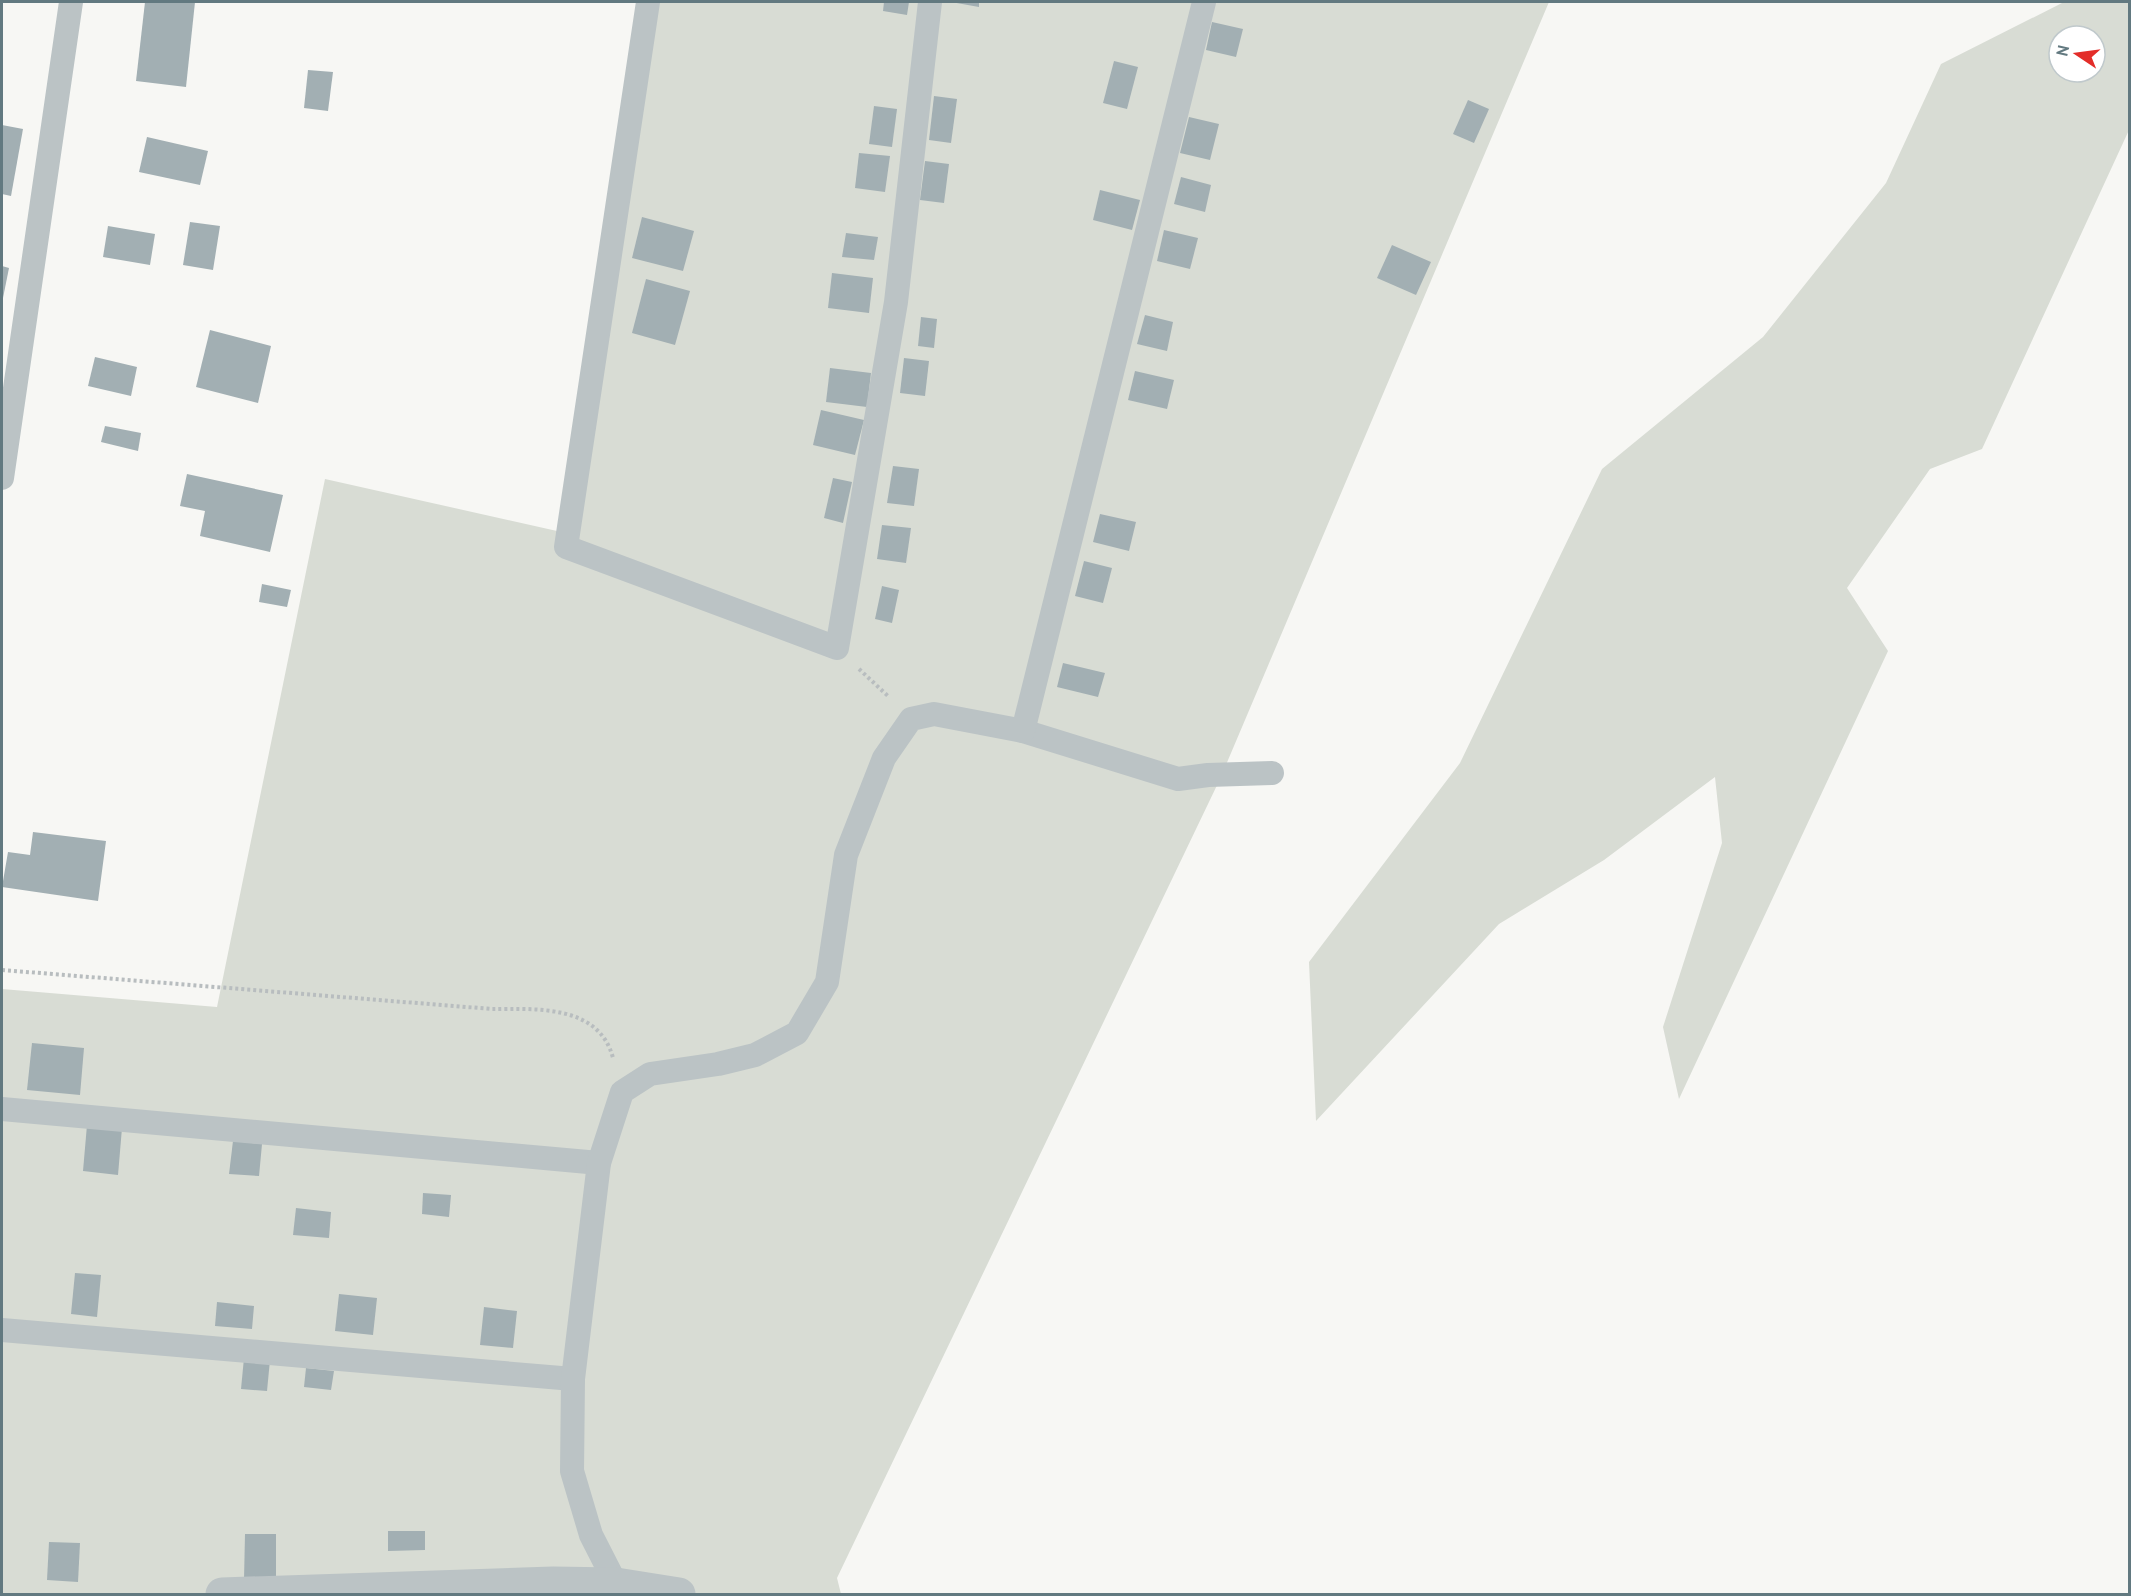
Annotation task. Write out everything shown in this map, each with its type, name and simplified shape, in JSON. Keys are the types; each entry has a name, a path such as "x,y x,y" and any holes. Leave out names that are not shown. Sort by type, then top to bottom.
{"street":[{"path":"222,1594 553,1583 679,1594"}],"lane":[{"path":"2,478 71,2"},
{"path":"648,2 566,547 837,648 896,302 930,2"},
{"path":"1023,732 1203,2"},
{"path":"613,1589 591,1535 572,1471 573,1379 599,1163 622,1092 650,1074 718,1064 755,1055 797,1033 827,982 846,855 884,758 911,719 934,714 1023,732 1178,779 1208,775 1272,773"},
{"path":"2,1109 599,1163"},
{"path":"2,1330 573,1379"}],"path":[{"path":"837,648 911,719"},
{"path":"2,970 492,1009 547,1009 582,1018 597,1028 612,1052 622,1092"}],"shaded area":[{"path":"647,2 1549,2 1220,779 837,1578 841,1594 2,1594 2,989 217,1007 325,479 557,531"},
{"path":"2064,2 2129,2 2129,130 1982,449 1930,469 1847,588 1888,651 1679,1099 1663,1027 1722,843 1715,777 1604,860 1499,924 1316,1121 1309,962 1460,763 1602,469 1763,337 1886,183 1941,64"}],"building":[{"path":"145,2 195,2 186,87 136,81"},
{"path":"884,2 909,2 907,15 883,11"},
{"path":"951,2 979,2 979,7"},
{"path":"1212,22 1243,29 1236,57 1206,50"},
{"path":"1114,61 1138,67 1127,109 1103,103"},
{"path":"308,70 333,72 328,111 304,108"},
{"path":"934,96 957,99 951,143 929,140"},
{"path":"1468,100 1489,109 1474,143 1453,134"},
{"path":"874,106 897,109 892,147 869,144"},
{"path":"1189,117 1219,124 1210,160 1180,153"},
{"path":"2,125 23,129 11,196 2,194"},
{"path":"147,137 208,151 200,185 139,172"},
{"path":"859,153 890,156 885,192 855,188"},
{"path":"925,161 949,164 944,203 920,200"},
{"path":"1181,177 1211,185 1205,212 1174,204"},
{"path":"1100,190 1140,200 1132,230 1093,220"},
{"path":"642,217 694,231 683,271 632,258"},
{"path":"190,222 220,226 213,270 183,265"},
{"path":"108,226 155,234 150,265 103,257"},
{"path":"1164,230 1198,238 1190,269 1157,261"},
{"path":"846,233 878,237 874,260 842,257"},
{"path":"1392,245 1431,262 1416,295 1377,278"},
{"path":"2,266 9,268 3,298 2,298"},
{"path":"832,273 873,278 869,313 828,308"},
{"path":"646,279 690,291 675,345 632,333"},
{"path":"1145,315 1173,322 1167,351 1137,344"},
{"path":"921,317 937,319 934,348 918,346"},
{"path":"210,330 271,346 258,403 196,387"},
{"path":"95,357 137,367 131,396 88,386"},
{"path":"904,358 929,361 925,396 900,393"},
{"path":"830,368 871,373 867,407 826,402"},
{"path":"1135,371 1174,380 1167,409 1128,400"},
{"path":"821,410 864,420 855,455 813,445"},
{"path":"105,426 141,433 138,451 101,442"},
{"path":"893,466 919,469 914,506 887,503"},
{"path":"187,474 283,495 270,552 200,536 205,511 180,506"},
{"path":"833,478 852,482 843,523 824,518"},
{"path":"1100,514 1136,522 1129,551 1093,542"},
{"path":"882,525 911,528 906,563 877,559"},
{"path":"1084,561 1112,568 1103,603 1075,596"},
{"path":"262,584 291,590 287,607 259,602"},
{"path":"882,586 899,590 892,623 875,619"},
{"path":"1063,663 1105,673 1098,697 1057,687"},
{"path":"33,832 106,841 98,901 2,887 8,852 30,855"},
{"path":"32,1043 84,1048 80,1095 27,1090"},
{"path":"87,1125 122,1128 118,1175 83,1171"},
{"path":"233,1141 262,1144 259,1176 229,1174"},
{"path":"423,1193 451,1195 449,1217 422,1214"},
{"path":"296,1208 331,1212 329,1238 293,1235"},
{"path":"75,1273 101,1275 97,1317 71,1314"},
{"path":"339,1294 377,1298 373,1335 335,1331"},
{"path":"217,1302 254,1306 252,1329 215,1326"},
{"path":"484,1307 517,1311 513,1348 480,1345"},
{"path":"244,1358 270,1360 267,1391 241,1389"},
{"path":"306,1368 334,1371 331,1390 304,1387"},
{"path":"388,1531 425,1531 425,1550 388,1551"},
{"path":"245,1534 276,1534 276,1580 244,1580"},
{"path":"49,1542 80,1543 78,1582 47,1580"}]}
